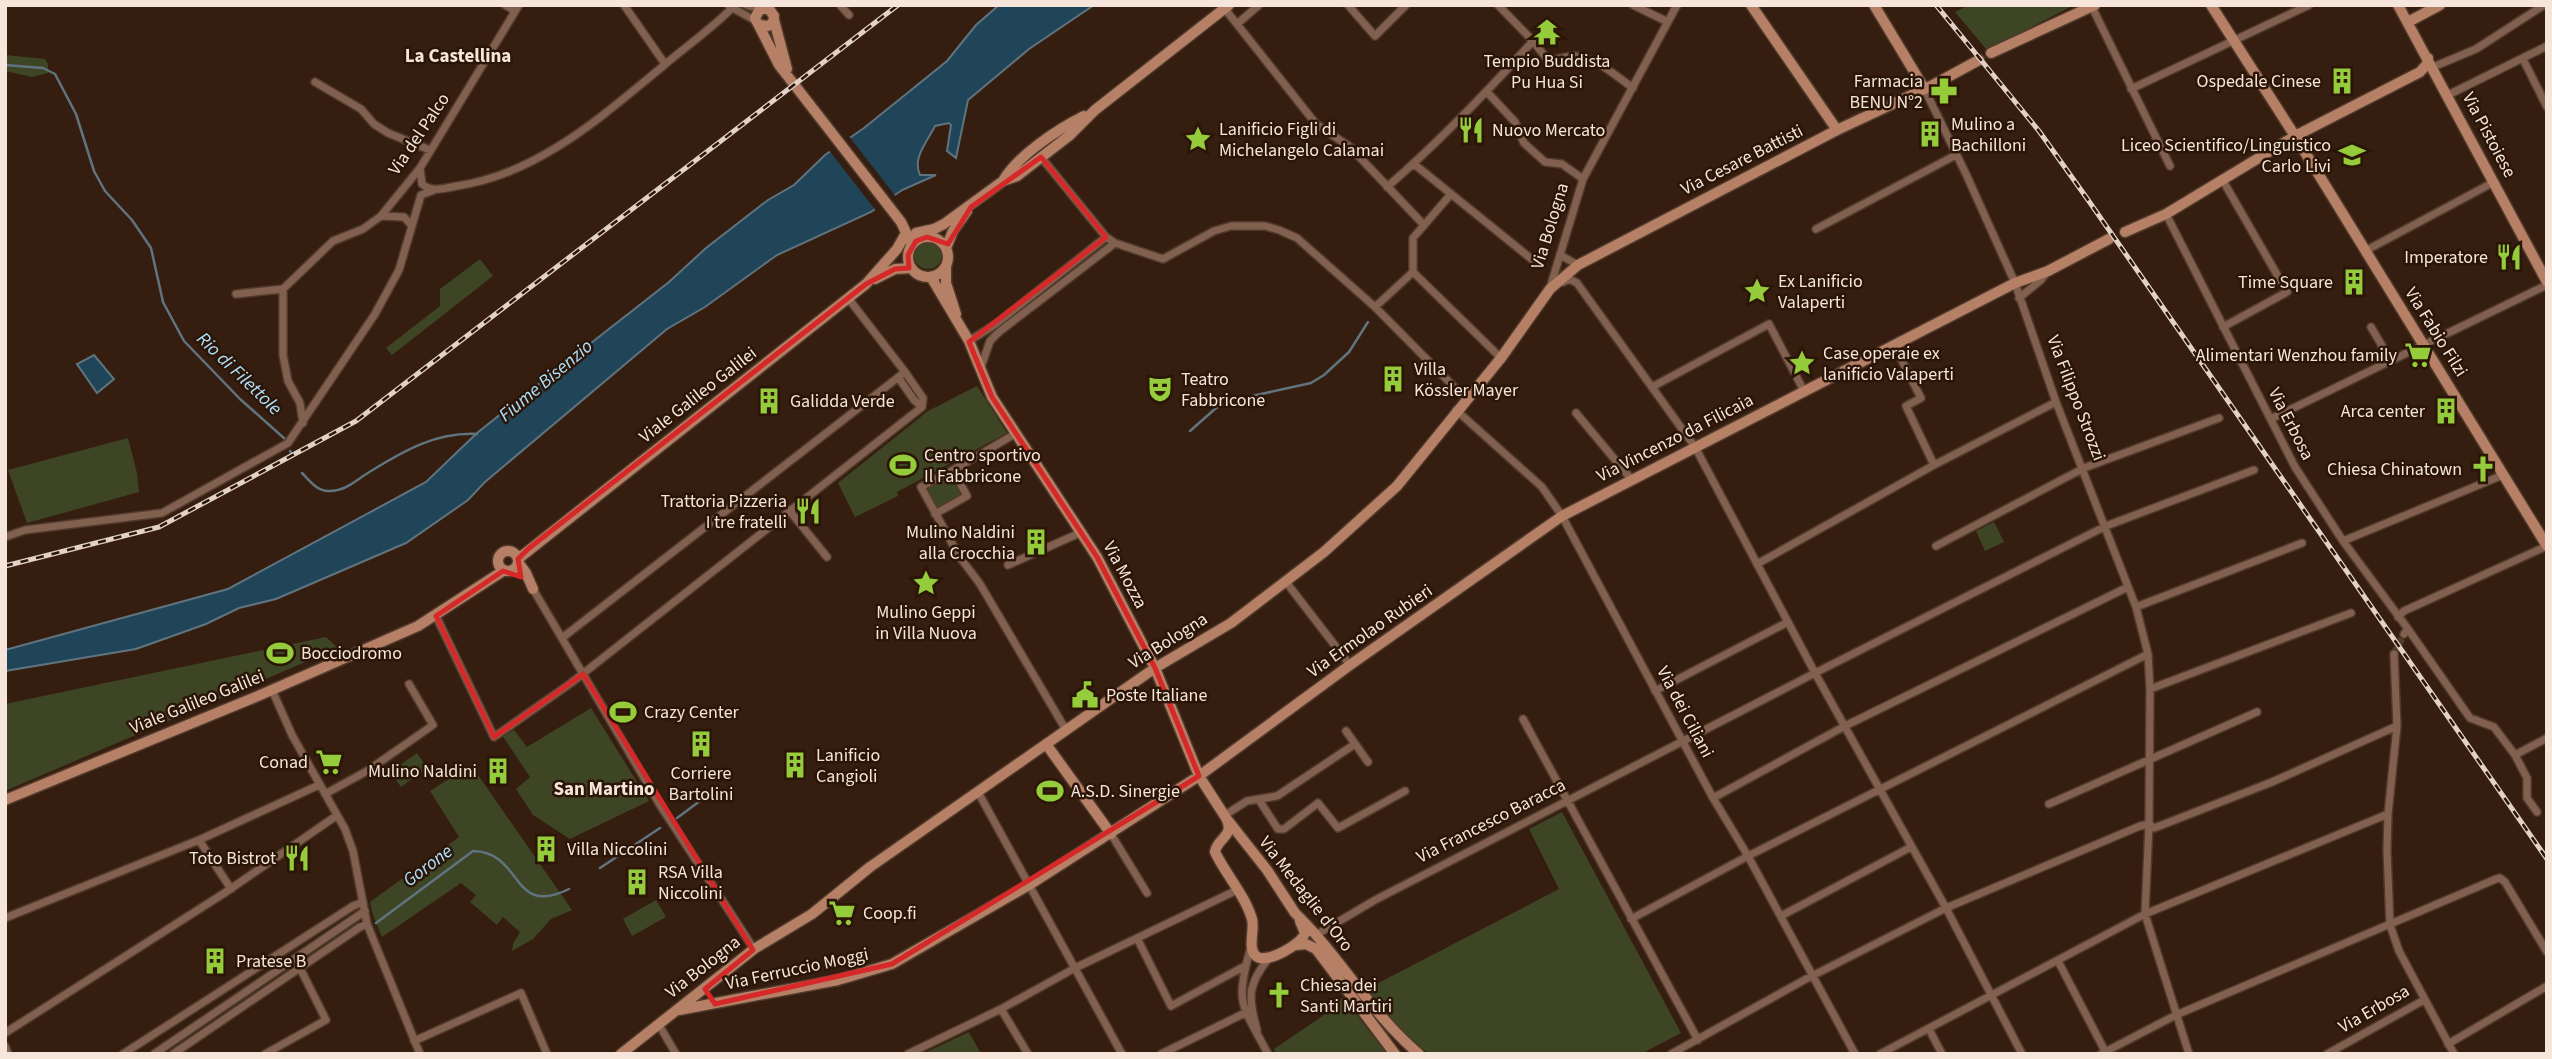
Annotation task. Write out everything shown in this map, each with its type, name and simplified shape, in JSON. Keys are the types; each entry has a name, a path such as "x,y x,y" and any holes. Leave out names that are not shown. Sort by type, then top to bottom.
{"street":[{"path":"505,5 517,8"},
{"path":"624,5 664,64"},
{"path":"746,5 771,10 790,78"},
{"path":"5,537 25,530 162,513 288,443 375,314 399,270 421,195 434,190 473,184 521,166 556,148 594,123 730,7 768,26 781,5"},
{"path":"840,5 849,15"},
{"path":"1237,24 1259,5"},
{"path":"1348,5 1375,36 1406,5"},
{"path":"1498,5 1548,60 1572,56 1585,58 1597,63 1633,88"},
{"path":"1633,5 1668,22"},
{"name":"Via Bologna","path":"621,1054 754,949 812,914 870,867 1155,668 1231,623 1333,544 1397,486 1501,358 1550,289 1583,179 1677,5"},
{"path":"1751,5 1837,130"},
{"name":"Via Filippo Strozzi","path":"1874,5 1923,88 2015,283 2056,402 2136,607 2148,654 2150,690 2145,914 2189,1054"},
{"name":"Via Fabio Filzi","path":"2211,5 2295,136 2547,546"},
{"path":"2131,89 2309,5"},
{"name":"Via Pistoiese","path":"2398,5 2431,62 2547,283"},
{"path":"2408,22 2440,5"},
{"path":"2125,232 2166,214 2295,136 2420,72 2427,64 2476,48 2544,5"},
{"path":"1990,53 2093,6 2131,89 2171,166"},
{"path":"913,238 933,237 1003,181 1017,176 1070,135 1095,110 1227,7 1237,24 1317,124 1350,147 1423,224"},
{"name":"Via del Palco","path":"283,289 333,241 363,229 381,216 420,169 517,8"},
{"path":"763,8 757,13 758,23 779,65 913,238"},
{"path":"1387,187 1487,92 1533,41"},
{"path":"2448,95 2547,46"},
{"path":"2523,59 2547,107"},
{"name":"Via Cesare Battisti","path":"1550,289 1578,265 1837,130 1979,60"},
{"path":"316,82 361,109 374,124 388,133 430,150"},
{"name":"Via Bologna","path":"1487,92 1516,122 1524,142 1545,162 1562,164 1583,179"},
{"path":"1003,181 1009,170 1064,126 1095,110"},
{"path":"1816,229 1956,155"},
{"path":"1041,157 1106,237 1115,243 1163,259 1214,231 1231,226 1265,226 1297,238 1375,307 1466,399"},
{"path":"1414,164 1534,261"},
{"path":"420,169 422,184 434,190"},
{"path":"2222,179 2287,292 2223,327"},
{"path":"2365,251 2494,181"},
{"path":"1451,194 1413,238 1413,272 1501,358"},
{"path":"866,284 889,258 913,238 967,209"},
{"path":"958,320 946,283 946,248 967,209"},
{"name":"Via Erbosa","path":"2166,214 2295,467 2406,632 2470,718 2494,727 2515,755 2527,778 2527,797 2537,812"},
{"path":"381,216 404,217 412,226"},
{"path":"933,237 946,248"},
{"path":"971,346 1106,237"},
{"path":"913,238 908,255 911,268 920,276 938,275 946,265"},
{"name":"Via Vincenzo da Filicaia","path":"1562,516 2015,283 2048,271 2109,239"},
{"path":"971,346 980,349 1115,243"},
{"path":"1560,255 1578,265"},
{"path":"866,284 895,269 911,268"},
{"path":"2020,298 2048,271"},
{"path":"1375,307 1413,272"},
{"path":"931,277 958,320 992,397 1082,532"},
{"path":"1550,289 1569,279 1577,283 1695,447 1815,673 1946,908 2022,1054"},
{"path":"2271,419 2547,283"},
{"name":"Viale Galileo Galilei","path":"5,800 272,690 436,616 474,592 866,284"},
{"path":"236,295 283,289 283,355 288,381 300,403 303,423"},
{"path":"436,616 494,737 583,674 922,407 923,398 848,298"},
{"path":"1652,387 1769,324 1804,391"},
{"path":"2371,327 2391,361"},
{"path":"981,367 990,341"},
{"path":"1894,345 1921,398 1906,406 1934,465"},
{"path":"562,638 905,372"},
{"path":"898,377 922,407"},
{"path":"1757,564 1934,465 2056,402"},
{"path":"300,403 310,409"},
{"name":"Via dei Ciliani","path":"1457,410 1542,487 1562,516 1713,798 1748,856 1855,1054"},
{"path":"1576,413 1632,480"},
{"path":"1936,546 2084,468 2219,418"},
{"path":"1015,434 920,487 959,556 980,584 1066,730"},
{"path":"935,514 967,496 953,470"},
{"name":"Via Francesco Baracca","path":"1313,940 1376,900 2106,526 2254,470"},
{"path":"2343,541 2503,475"},
{"path":"789,510 827,557"},
{"name":"Via Ermolao Rubieri","path":"1111,834 1199,776 1350,665 1562,516"},
{"name":"Via Mozza","path":"1008,565 1082,532 1155,668 1199,776"},
{"path":"2136,607 2302,543"},
{"path":"2398,617 2404,611 2547,546"},
{"path":"510,562 526,573 660,805 754,949"},
{"path":"1286,582 1350,665"},
{"path":"1713,798 1845,726 2128,587"},
{"path":"2150,690 2351,613"},
{"path":"1655,691 1788,622"},
{"path":"1631,919 1748,856 2148,654"},
{"name":"Via Erbosa","path":"2327,1054 2424,1000 2399,951 2390,925 2388,814 2397,726 2394,654"},
{"path":"325,794 367,771 433,725 409,684"},
{"path":"272,690 292,734 345,830 353,851 367,925 420,1054"},
{"path":"2049,804 2257,712"},
{"path":"1522,719 1698,1040"},
{"path":"1671,1054 1946,908 2140,826 2154,828 2272,782 2397,726"},
{"path":"1346,731 1368,762"},
{"path":"2515,755 2547,738"},
{"path":"1046,744 1111,834 1147,893"},
{"path":"1224,839 1230,828 1225,817 1247,801 1277,796 1355,744"},
{"name":"Via Medaglie d'Oro","path":"1199,776 1225,817 1295,913 1320,954 1395,1054"},
{"path":"5,918 199,840 320,785"},
{"path":"1179,789 1201,788 1210,793"},
{"path":"1259,800 1278,829 1284,829 1318,803 1338,828 1405,791"},
{"path":"978,792 1122,1054"},
{"path":"1880,1054 2145,914 2388,814"},
{"path":"5,1033 231,889 336,816"},
{"name":"Via Ferruccio Moggi","path":"677,1010 838,980 877,970 1029,885 1111,834"},
{"path":"1243,840 1234,835 1224,839 1217,845 1215,852 1253,923 1241,996 1245,1013 1268,1054"},
{"path":"199,840 231,889"},
{"path":"1781,916 1911,847"},
{"path":"2058,961 2104,1053 2176,1015 2500,878 2547,952"},
{"path":"908,1054 1001,1009 1075,968 1237,890"},
{"path":"123,1054 363,902"},
{"path":"160,1052 365,911"},
{"path":"1295,913 1306,933 1297,945"},
{"path":"173,1054 360,927 367,925"},
{"path":"1137,938 1171,1006 1245,966"},
{"path":"1251,947 1257,957 1269,958 1313,940"},
{"name":"Via Medaglie d'Oro","path":"1313,940 1419,1054"},
{"path":"1259,1038 1250,996 1255,979 1269,958"},
{"path":"264,1054 326,1020 295,960"},
{"path":"2448,1044 2547,986"},
{"path":"705,989 707,997 715,1004"},
{"path":"414,1041 521,992 547,1054"},
{"path":"2424,1000 2454,1054"},
{"path":"1001,1009 1028,1054"},
{"path":"1161,1054 1245,1013"},
{"path":"659,1025 676,1054"},
{"path":"1928,1029 1942,1054"},
{"path":"5,1046 8,1054"}],"highlighted area":[{"path":"1041,157 1106,237 969,342 992,397 1097,557 1155,668 1199,776 892,964 715,1004 705,989 753,950 583,674 494,737 436,616 503,571 521,577 518,559 528,549 866,284 895,269 909,268 908,255 916,241 927,237 948,244 971,207"}],"green space":[{"path":"1969,5 2074,5 1987,50 1955,12"},
{"path":"5,55 45,59 48,73 32,77 5,71"},
{"path":"928,241 938,245 942,255 938,265 928,269 918,265 914,255 918,245"},
{"path":"480,259 493,276 392,355 386,348 440,306 440,289"},
{"name":"Centro sportivo Il Fabbricone","path":"977,386 1007,433 897,492 898,496 855,517 838,483 928,411"},
{"path":"128,438 139,492 27,523 8,470"},
{"path":"952,474 962,495 937,508 926,488"},
{"path":"1994,522 2004,542 1985,551 1976,531"},
{"path":"326,637 338,648 5,791 5,704"},
{"path":"591,708 649,801 570,839 533,815 516,789 530,777 502,735 514,730 527,747"},
{"path":"417,753 427,768 401,787 390,772"},
{"path":"471,765 572,910 551,919 533,939 512,951 520,932 503,917 497,925 470,902 476,895 461,883 382,937 370,902 459,837 430,791"},
{"path":"1562,812 1681,1033 1641,1054 1429,1054 1404,1033 1365,990 1559,889 1529,829"},
{"path":"656,900 666,917 632,936 623,919"},
{"path":"1343,997 1387,1054 1276,1054 1274,1049 1321,1017"},
{"path":"969,1032 981,1054 922,1054"}],"water":[{"name":"Fiume Bisenzio","path":"999,5 1094,5 1029,49 968,100 956,158 947,151 951,125 949,123 935,126 921,150 918,169 920,175 936,175 902,190 871,212 777,255 705,307 667,329 485,482 468,500 406,543 276,599 239,608 206,624 136,649 5,671 5,650 228,589 426,482 477,433 669,282 706,248 768,200 794,185 825,155 864,128 947,61 976,25"},
{"path":"94,355 114,379 97,393 77,364"}],"pier":[{"path":"848,135 897,198 877,212 828,149"}],"waterway":[{"name":"Rio di Filettole","path":"5,65 43,68 55,74 76,114 94,171 105,191 132,220 151,248 163,302 184,341 240,399 285,439"},
{"name":"Gorone","path":"1190,431 1216,408 1234,400 1311,383 1349,352 1368,322"},
{"name":"Rio di Filettole","path":"302,473 320,489 334,491 346,487 396,456 422,444 448,436 477,434"},
{"name":"Gorone","path":"677,818 708,795"},
{"name":"Gorone","path":"600,868 660,828"},
{"name":"Gorone","path":"376,923 473,851 489,854 501,861 526,890 536,895 550,896 569,889"}],"tunnel":[{"path":"2394,654 2404,634"}],"railway":[{"path":"5,566 159,527 356,421 898,5"},
{"path":"1936,5 2039,131 2547,859"}],"place":[{"name":"Tempio Buddista Pu Hua Si","path":"1547,32"},
{"name":"Ospedale Cinese","path":"2342,81"},
{"name":"Farmacia BENU N°2","path":"1944,91"},
{"name":"Nuovo Mercato","path":"1471,130"},
{"name":"Mulino a Bachilloni","path":"1930,134"},
{"name":"Lanificio Figli di Michelangelo Calamai","path":"1198,139"},
{"name":"Liceo Scientifico/Linguistico Carlo Livi","path":"2352,155"},
{"name":"Imperatore","path":"2509,257"},
{"name":"Time Square","path":"2354,282"},
{"name":"Ex Lanificio Valaperti","path":"1757,291"},
{"name":"Alimentari Wenzhou family","path":"2418,355"},
{"name":"Case operaie ex lanificio Valaperti","path":"1802,363"},
{"name":"Villa Kössler Mayer","path":"1393,379"},
{"name":"Teatro Fabbricone","path":"1160,389"},
{"name":"Galidda Verde","path":"769,401"},
{"name":"Arca center","path":"2446,411"},
{"name":"Centro sportivo Il Fabbricone","path":"903,465"},
{"name":"Chiesa Chinatown","path":"2483,469"},
{"name":"Trattoria Pizzeria I tre fratelli","path":"808,511"},
{"name":"Mulino Naldini alla Crocchia","path":"1036,542"},
{"name":"Mulino Geppi in Villa Nuova","path":"926,583"},
{"name":"Bocciodromo","path":"280,653"},
{"name":"Poste Italiane","path":"1085,695"},
{"name":"Crazy Center","path":"623,712"},
{"name":"Corriere Bartolini","path":"701,744"},
{"name":"Conad","path":"329,762"},
{"name":"Lanificio Cangioli","path":"795,765"},
{"name":"Mulino Naldini","path":"498,771"},
{"name":"A.S.D. Sinergie","path":"1050,791"},
{"name":"Villa Niccolini","path":"546,849"},
{"name":"Toto Bistrot","path":"297,858"},
{"name":"RSA Villa Niccolini","path":"637,882"},
{"name":"Coop.fi","path":"842,913"},
{"name":"Pratese B","path":"215,961"},
{"name":"Chiesa dei Santi Martiri","path":"1279,995"}],"district":[{"name":"La Castellina","path":"458,56"},
{"name":"San Martino","path":"604,789"}]}
